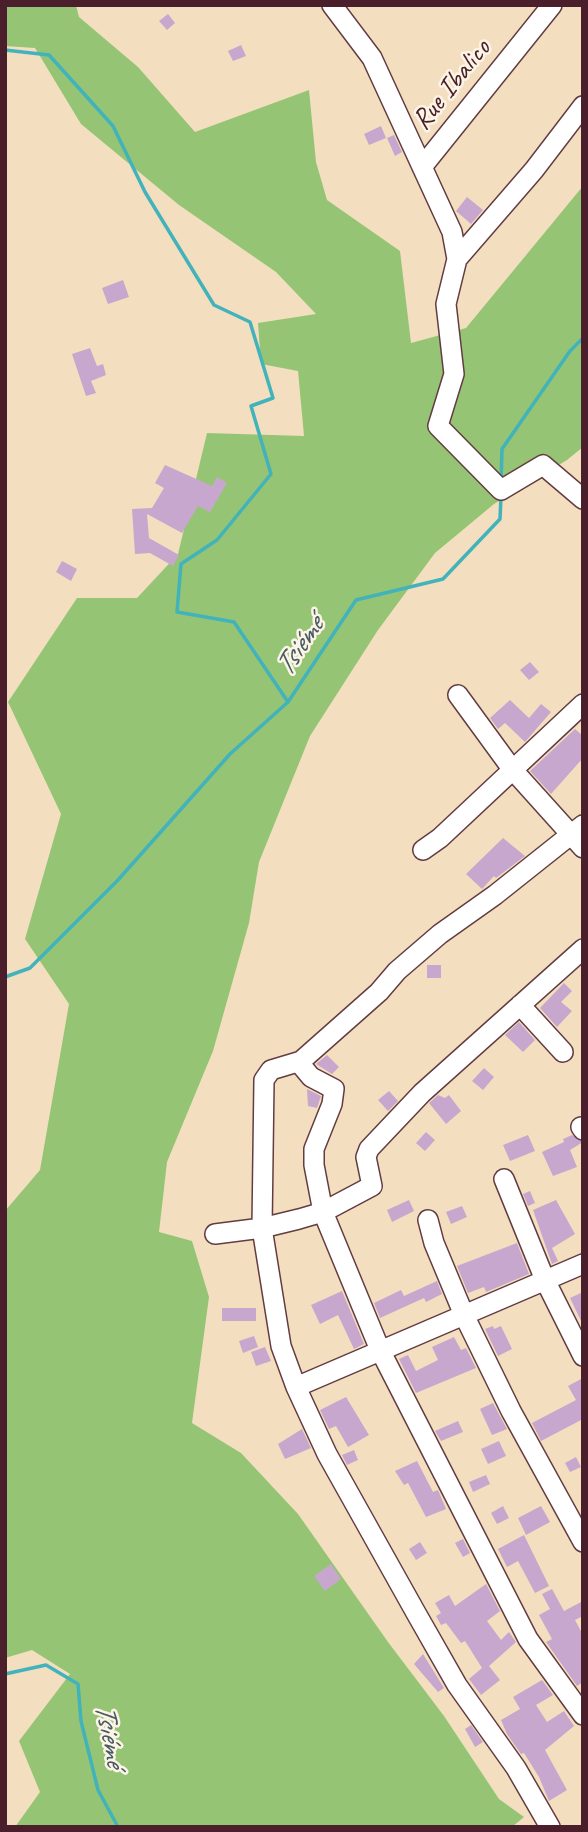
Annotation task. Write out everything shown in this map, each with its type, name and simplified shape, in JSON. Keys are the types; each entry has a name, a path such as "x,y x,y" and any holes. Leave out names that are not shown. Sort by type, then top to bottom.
{"street":[{"path":"332,5 372,58 447,217 457,259 446,304 454,374 438,426 501,490 543,465 583,499"},
{"name":"Rue Ibalico","path":"422,167 552,5"},
{"path":"457,259 534,170 583,106"},
{"path":"458,695 512,769 579,835 440,934 301,1061 271,1070 264,1080 262,1228 277,1330 296,1387 327,1454 457,1685 516,1768 550,1827"},
{"path":"423,850 440,838 583,704"},
{"path":"215,1234 262,1228 323,1212 372,1186 366,1157 369,1149 422,1093 583,948"},
{"path":"520,1005 563,1052"},
{"path":"301,1061 303,1070 311,1077 334,1089 314,1149 314,1165 323,1212 380,1350 528,1639 583,1715"},
{"path":"504,1179 545,1280 583,1356"},
{"path":"428,1220 434,1243 464,1315 511,1411 583,1542"},
{"path":"296,1387 583,1264"}],"green space":[{"path":"5,5 76,5 79,17 138,67 195,132 309,90 316,162 327,200 400,251 411,343 466,328 583,186 583,447 567,460 494,504 435,553 378,630 310,736 259,862 249,923 213,1051 167,1162 159,1232 192,1241 209,1297 192,1423 241,1453 298,1514 444,1716 499,1799 524,1817 512,1827 15,1827 40,1792 19,1741 70,1674 32,1650 5,1658 5,1211 40,1170 69,1004 25,939 61,814 8,702 77,598 137,598 178,554 207,433 304,436 298,371 261,364 258,323 316,314 276,272 179,205 81,124 35,48 5,46"}],"building":[{"path":"168,14 175,23 167,30 159,21"},
{"path":"241,45 246,56 233,61 228,51"},
{"path":"381,126 386,138 369,145 364,134"},
{"path":"394,135 402,152 395,156 387,138"},
{"path":"467,197 483,210 471,224 456,211"},
{"path":"123,280 129,297 108,304 102,288"},
{"path":"90,348 97,366 103,364 106,375 91,381 96,393 86,396 72,354"},
{"path":"165,465 212,486 217,477 227,483 210,512 198,506 182,533 147,514 149,538 179,555 173,566 150,553 135,554 132,509 152,508 164,488 155,483"},
{"path":"62,561 77,569 71,581 56,572"},
{"path":"530,662 539,672 529,680 520,670"},
{"path":"510,700 529,718 541,704 551,712 525,742 505,723 498,729 490,718"},
{"path":"575,729 583,736 583,758 551,794 530,771"},
{"path":"503,838 525,856 496,878 494,876 482,889 466,874"},
{"path":"427,965 441,965 441,978 427,978"},
{"path":"564,983 572,991 561,1002 572,1011 557,1027 540,1008"},
{"path":"519,1022 535,1040 523,1052 505,1035"},
{"path":"327,1055 339,1067 332,1074 316,1064"},
{"path":"484,1068 494,1077 483,1090 472,1081"},
{"path":"307,1089 321,1096 317,1108 308,1106"},
{"path":"389,1091 398,1101 388,1111 378,1100"},
{"path":"438,1095 445,1098 449,1095 461,1111 446,1124 429,1103"},
{"path":"426,1132 435,1140 425,1151 416,1143"},
{"path":"528,1135 535,1151 510,1161 503,1145"},
{"path":"572,1135 583,1142 570,1150 577,1167 553,1176 542,1152 564,1142 563,1139"},
{"path":"530,1191 535,1203 528,1206 523,1194"},
{"path":"409,1200 414,1211 392,1222 387,1210"},
{"path":"556,1200 575,1234 552,1248 558,1261 552,1264 533,1210"},
{"path":"462,1206 467,1217 451,1224 446,1212"},
{"path":"517,1243 529,1274 486,1292 484,1287 468,1293 457,1266"},
{"path":"437,1281 442,1294 426,1302 424,1298 380,1318 374,1303 401,1290 404,1296"},
{"path":"342,1291 364,1344 354,1349 338,1315 320,1324 311,1305"},
{"path":"583,1292 583,1325 570,1298"},
{"path":"222,1308 256,1308 256,1321 222,1321"},
{"path":"493,1326 494,1329 501,1326 512,1349 498,1356 485,1329"},
{"path":"254,1336 258,1347 243,1353 239,1341"},
{"path":"454,1337 461,1350 466,1348 476,1368 416,1393 399,1359 408,1355 416,1371 438,1360 432,1347"},
{"path":"265,1347 271,1361 256,1366 251,1352"},
{"path":"583,1378 583,1419 541,1441 532,1423 576,1400 568,1386"},
{"path":"346,1397 369,1435 348,1447 336,1426 329,1429 320,1410"},
{"path":"493,1403 507,1429 492,1435 480,1409"},
{"path":"458,1421 463,1432 441,1441 435,1431"},
{"path":"302,1429 311,1448 285,1459 278,1444"},
{"path":"499,1441 506,1456 488,1464 481,1449"},
{"path":"354,1450 358,1460 347,1465 342,1455"},
{"path":"576,1457 581,1467 570,1472 565,1463"},
{"path":"417,1461 433,1492 438,1490 446,1509 426,1517 408,1483 404,1485 395,1471"},
{"path":"486,1475 490,1484 473,1492 469,1482"},
{"path":"503,1506 509,1518 497,1524 491,1513"},
{"path":"541,1506 550,1522 526,1535 518,1518"},
{"path":"524,1535 549,1586 535,1593 518,1561 507,1567 498,1549"},
{"path":"463,1539 470,1553 463,1557 455,1543"},
{"path":"420,1542 427,1553 416,1560 409,1549"},
{"path":"331,1564 341,1579 325,1591 314,1576"},
{"path":"486,1584 500,1611 487,1621 501,1640 509,1632 516,1642 489,1666 500,1680 481,1695 469,1679 482,1668 465,1641 461,1643 446,1623 441,1625 436,1616 441,1613 435,1603 449,1595 455,1606"},
{"path":"552,1589 564,1611 583,1601 583,1616 575,1620 583,1635 583,1682 577,1686 546,1642 552,1639 539,1615 550,1609 542,1594"},
{"path":"423,1654 444,1688 438,1692 414,1664"},
{"path":"542,1680 553,1695 536,1705 547,1722 564,1711 574,1726 545,1750 567,1790 549,1801 539,1777 524,1753 521,1754 507,1734 501,1720 520,1709 513,1697"},
{"path":"471,1725 483,1742 475,1747 465,1729"}],"waterway":[{"path":"5,50 49,55 113,126 145,192 214,305 250,322 273,398 251,406 271,474 217,540 181,564 177,612 234,622 288,702"},
{"name":"Tsiémé","path":"501,481 502,449 570,351 583,338"},
{"name":"Tsiémé","path":"5,977 30,968 118,880 230,754 288,702 356,600 443,579 500,519 501,496"},
{"name":"Tsiémé","path":"5,1674 46,1665 78,1684 81,1721 98,1790 118,1827"}]}
